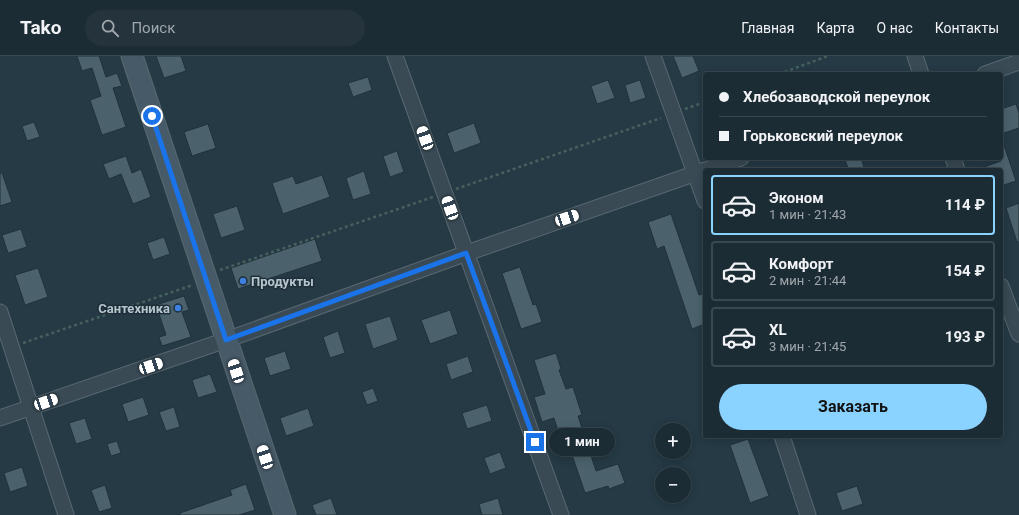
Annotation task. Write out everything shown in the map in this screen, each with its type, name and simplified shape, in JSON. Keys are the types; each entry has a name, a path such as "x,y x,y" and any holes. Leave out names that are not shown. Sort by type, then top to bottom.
{"street":[{"path":"132,56 284,515"},
{"path":"395,56 561,515"},
{"path":"653,56 674,113 702,171 703,181"},
{"path":"915,56 920,72"},
{"path":"991,72 1019,62"},
{"path":"711,168 735,160"},
{"path":"0,418 226,340 466,253 702,171"},
{"path":"1003,291 1019,334"},
{"path":"0,312 66,515"},
{"path":"783,438 808,515"}],"path":[{"path":"784,72 828,56"},
{"path":"218,271 703,103"},
{"path":"11,347 190,286 192,292"}],"building":[{"path":"77,56 99,56 106,77 117,73 122,86 113,88 126,127 102,135 90,100 101,96 92,68 82,71"},
{"path":"156,56 181,56 186,71 164,78"},
{"path":"673,56 693,56 699,71 682,78"},
{"path":"368,77 372,90 353,97 348,83"},
{"path":"608,80 615,98 597,104 591,86"},
{"path":"640,80 646,98 630,103 625,85"},
{"path":"1016,104 1019,113 1019,128 1003,133 1003,108"},
{"path":"34,122 40,137 27,141 22,126"},
{"path":"474,123 481,143 454,153 447,133"},
{"path":"208,124 216,148 192,156 184,132"},
{"path":"1003,142 1016,181 1003,185 1003,168 981,168 1003,160"},
{"path":"397,151 404,172 390,177 383,156"},
{"path":"126,156 132,173 141,169 151,197 133,204 121,174 109,179 103,164"},
{"path":"845,160 862,160 864,168 848,168"},
{"path":"364,171 371,194 353,200 346,178"},
{"path":"0,173 2,173 12,202 0,206"},
{"path":"322,175 330,197 283,214 272,183 293,176 296,184"},
{"path":"1019,203 1019,242 1017,242 1006,208"},
{"path":"237,206 245,230 221,238 213,214"},
{"path":"671,214 699,295 703,294 703,325 692,329 664,246 657,249 648,222"},
{"path":"21,229 27,247 8,253 2,235"},
{"path":"164,237 170,254 153,260 147,243"},
{"path":"315,239 322,261 238,289 231,268"},
{"path":"520,267 533,305 536,304 542,322 521,329 502,273"},
{"path":"38,268 48,297 25,305 15,275"},
{"path":"184,296 189,310 182,312 191,337 162,346 159,337 166,335 156,305"},
{"path":"450,310 458,334 430,344 421,320"},
{"path":"390,316 398,340 373,349 365,324"},
{"path":"338,331 345,353 330,358 323,337"},
{"path":"285,351 291,369 270,376 264,358"},
{"path":"556,353 561,369 559,370 566,389 573,387 582,415 578,416 596,471 618,464 625,483 609,489 608,486 585,493 571,452 565,454 554,418 542,422 534,397 545,394 534,360"},
{"path":"468,356 473,372 451,380 446,364"},
{"path":"210,374 217,392 198,398 192,380"},
{"path":"373,388 378,401 367,405 362,392"},
{"path":"143,397 149,415 128,422 122,404"},
{"path":"487,405 492,421 467,429 462,413"},
{"path":"174,407 180,427 166,431 159,412"},
{"path":"308,408 314,426 286,436 280,418"},
{"path":"85,418 92,439 76,444 69,423"},
{"path":"748,439 769,496 750,503 730,445"},
{"path":"117,441 121,453 111,456 107,444"},
{"path":"500,452 506,468 490,474 484,458"},
{"path":"22,467 28,486 10,492 4,473"},
{"path":"246,484 255,510 239,515 180,515 180,513 232,495 230,490"},
{"path":"105,485 112,508 99,512 91,490"},
{"path":"857,486 863,504 842,511 836,493"},
{"path":"331,498 337,515 316,515 312,505"},
{"path":"498,498 503,515 482,515 479,504"}],"place":[{"name":"Продукты","path":"243,281"},
{"name":"Сантехника","path":"178,308"}],"route":[{"path":"152,116 226,340 466,253 535,442"}]}
